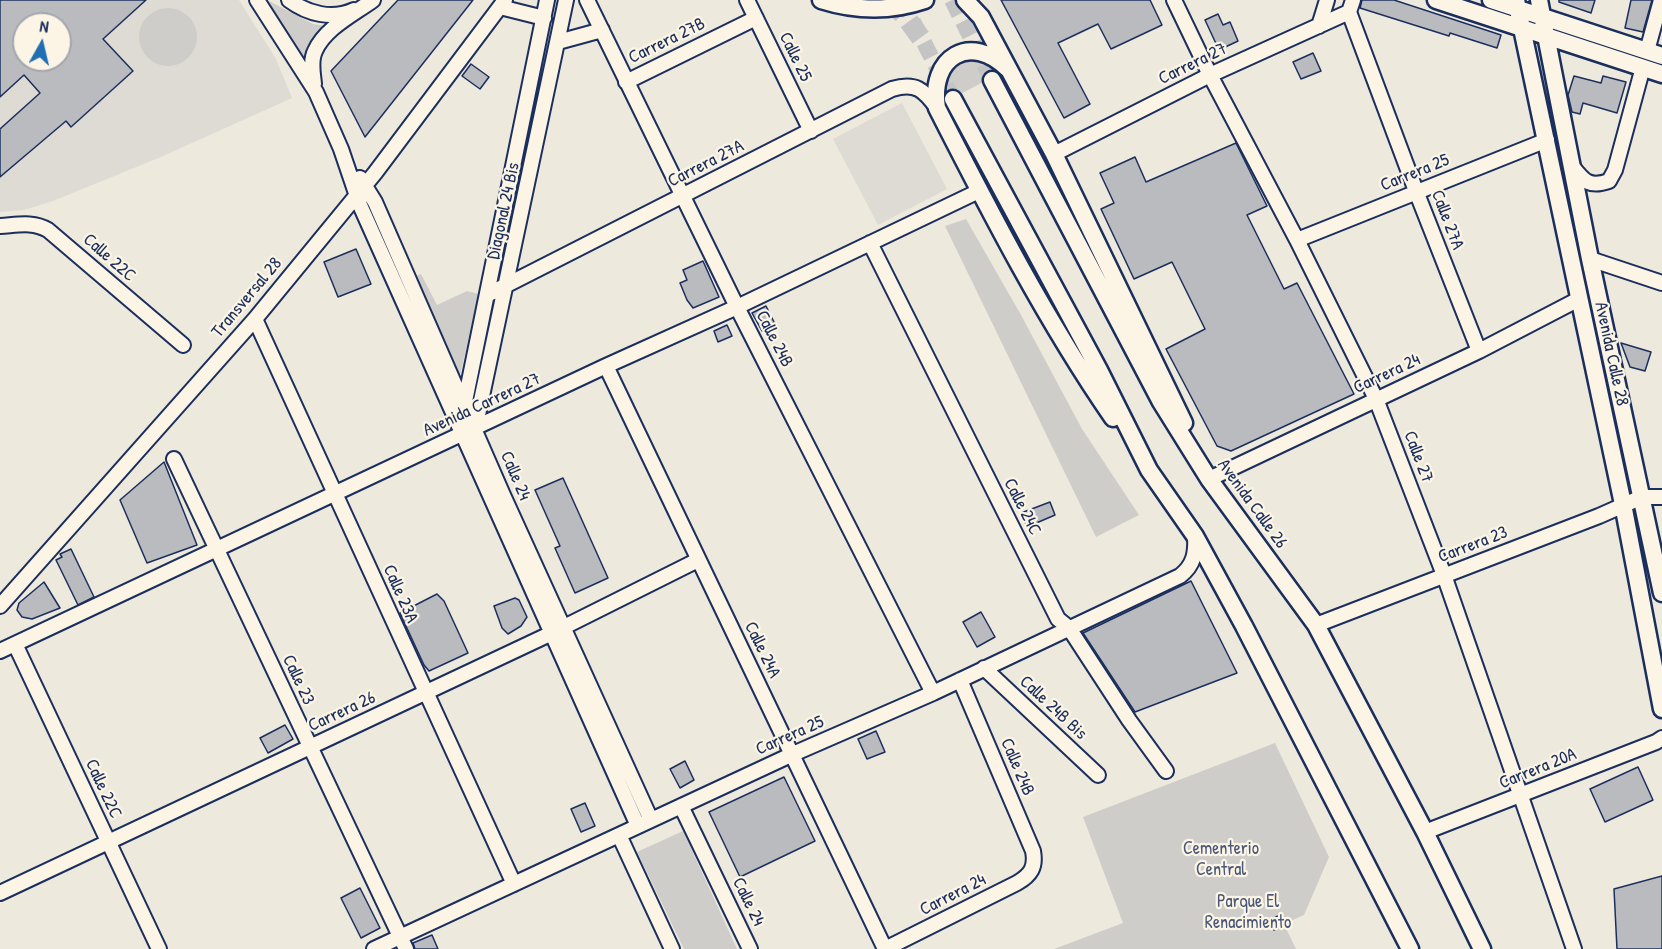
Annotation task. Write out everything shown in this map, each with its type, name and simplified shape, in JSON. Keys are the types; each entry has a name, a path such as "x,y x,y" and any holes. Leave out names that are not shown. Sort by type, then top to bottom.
{"main road":[{"path":"821,0 840,6 873,10 925,0"},
{"path":"840,6 850,6 862,0"},
{"path":"964,0 981,8 1008,69 1054,154 1173,399 1209,479"},
{"path":"1436,0 1545,35 1651,58"},
{"path":"1491,0 1540,8 1651,58 1662,74"},
{"name":"Avenida Calle 28","path":"1517,4 1623,504 1662,709"},
{"name":"Avenida Calle 28","path":"1540,8 1590,259 1662,593"},
{"path":"1008,69 983,52 969,52 952,58 945,64 937,78 935,88 937,108 979,191 1086,379 1195,536 1410,949"},
{"name":"Avenida Calle 26","path":"992,80 1161,402 1209,479 1316,626 1425,832 1482,949"},
{"path":"953,99 1099,370 1149,470"}],"street":[{"name":"Calle 24","path":"257,0 316,92 360,190 418,338 466,430 644,823"},
{"path":"289,0 306,11 333,15 351,12 373,0"},
{"path":"316,92 312,69 318,46 339,25 373,0"},
{"name":"Diagonal 24 Bis","path":"464,403 548,0"},
{"name":"Diagonal 24 Bis","path":"466,430 507,285 566,0"},
{"name":"Calle 24B","path":"587,0 737,307 933,693"},
{"name":"Calle 25","path":"747,0 811,130"},
{"name":"Calle 27","path":"1174,0 1376,399 1444,575 1574,949"},
{"path":"1319,26 1327,0"},
{"path":"1572,166 1588,183 1598,185 1609,181 1651,58 1661,0"},
{"path":"503,4 544,18"},
{"name":"Transversal 28","path":"0,606 255,319 360,190 503,4"},
{"name":"Carrera 27","path":"1054,154 1210,75 1319,26 1351,6"},
{"name":"Calle 27A","path":"1351,6 1416,191 1479,351"},
{"name":"Carrera 27B","path":"626,82 756,18"},
{"path":"558,42 602,30"},
{"name":"Carrera 27A","path":"487,295 892,89 902,86 914,87 923,91 937,108"},
{"name":"Carrera 25","path":"1297,240 1547,140"},
{"name":"Calle 24","path":"360,190 375,202 464,403 466,430"},
{"name":"Avenida Carrera 27","path":"0,651 466,430 737,307 979,191"},
{"name":"Calle 22C","path":"0,226 28,224 38,225 48,230 183,345"},
{"name":"Calle 24C","path":"870,243 1058,619 1069,628 1129,720 1166,771"},
{"path":"1590,259 1662,283"},
{"name":"Carrera 24","path":"1209,479 1479,351 1579,298"},
{"name":"Calle 23A","path":"255,319 514,884"},
{"name":"Calle 24A","path":"606,366 885,949"},
{"name":"Calle 23","path":"174,459 403,943"},
{"path":"1642,496 1662,497"},
{"name":"Carrera 23","path":"1316,626 1599,516 1642,496"},
{"name":"Carrera 25","path":"374,949 403,943 514,884 793,754 933,693 1180,576 1190,568 1193,561 1196,549 1195,536"},
{"name":"Carrera 26","path":"0,893 425,693 698,560"},
{"name":"Calle 22C","path":"15,644 159,949"},
{"name":"Calle 24B Bis","path":"984,668 1098,775"},
{"name":"Calle 24B","path":"960,680 1034,851 1033,869"},
{"name":"Carrera 20A","path":"1425,832 1662,738"},
{"name":"Calle 24","path":"681,806 750,949"},
{"path":"619,835 672,949"},
{"name":"Carrera 24","path":"885,949 1017,883 1028,876 1033,869"}],"shaded area":[{"path":"0,0 239,0 276,59 292,98 161,157 53,201 24,210 0,212"},
{"path":"902,103 947,189 878,225 833,139"}],"green space":[{"path":"267,0 313,24 326,26 311,41 306,61"},
{"path":"162,8 174,8 184,12 193,21 197,43 189,58 174,66 162,66 152,62 143,53 139,43 139,31 143,21 152,12"},
{"path":"974,54 1004,71 940,105 946,68"},
{"path":"966,219 1082,429 1139,515 1096,537 945,226"},
{"path":"421,274 437,305 467,291 479,294 460,375 413,277"},
{"name":"Cementerio Central","path":"1275,743 1329,857 1304,915 1284,924 1296,949 1054,949 1123,923 1083,817"},
{"path":"683,831 737,949 684,949 637,852"}],"building":[{"path":"0,0 146,0 103,39 133,71 71,127 66,121 0,177 0,129 40,93 24,75 0,97"},
{"path":"398,0 473,0 365,137 331,71"},
{"path":"1001,0 1150,0 1162,25 1111,49 1098,24 1058,43 1090,104 1064,118"},
{"path":"1362,0 1394,0 1501,35 1497,48 1450,33 1449,36 1360,8"},
{"path":"1559,0 1595,0 1591,13 1559,2"},
{"path":"1631,0 1652,0 1643,32 1625,28"},
{"path":"1218,14 1223,25 1230,22 1238,41 1219,50 1205,20"},
{"path":"1313,53 1321,71 1301,79 1293,62"},
{"path":"471,64 489,77 480,89 462,76"},
{"path":"1574,76 1601,83 1603,76 1626,82 1617,113 1583,103 1580,114 1572,112 1568,95"},
{"path":"1236,143 1267,206 1247,215 1284,289 1297,283 1354,394 1231,451 1217,446 1166,349 1205,329 1172,262 1134,279 1101,209 1114,203 1100,173 1135,157 1146,182"},
{"path":"356,249 371,284 338,297 324,262"},
{"path":"703,261 719,297 693,308 680,283 687,280 683,270"},
{"path":"766,306 775,324 762,331 752,313"},
{"path":"727,325 732,336 718,342 714,331"},
{"path":"1621,343 1651,352 1645,371 1630,367"},
{"path":"164,462 197,545 147,563 120,500"},
{"path":"563,478 608,578 575,593 555,548 560,546 535,490"},
{"path":"1050,502 1055,515 1027,527 1021,513"},
{"path":"71,549 94,597 78,605 56,560 62,557 60,554"},
{"path":"1191,581 1237,673 1135,712 1083,633"},
{"path":"44,582 60,608 32,619 22,617 17,610 19,603"},
{"path":"437,594 444,601 468,653 429,671 400,613"},
{"path":"515,598 519,600 527,617 521,626 508,634 502,628 494,606"},
{"path":"981,612 995,637 977,647 963,622"},
{"path":"285,725 293,739 268,753 260,738"},
{"path":"876,731 885,752 867,759 858,739"},
{"path":"685,761 694,780 680,788 670,769"},
{"path":"1638,767 1653,800 1605,822 1590,789"},
{"path":"784,777 815,841 740,877 709,812"},
{"path":"585,803 595,826 581,832 571,809"},
{"path":"1662,876 1662,949 1617,949 1614,889"},
{"path":"360,888 380,928 361,938 341,898"},
{"path":"1278,916 1284,926 1274,930 1268,921"},
{"path":"432,935 438,949 415,949 413,943"}],"tunnel":[{"path":"888,0 905,16 921,38"},
{"path":"902,0 953,99"},
{"path":"952,0 992,80"}],"park label":[{"name":"Parque El Renacimiento","path":"1248,912"}]}
